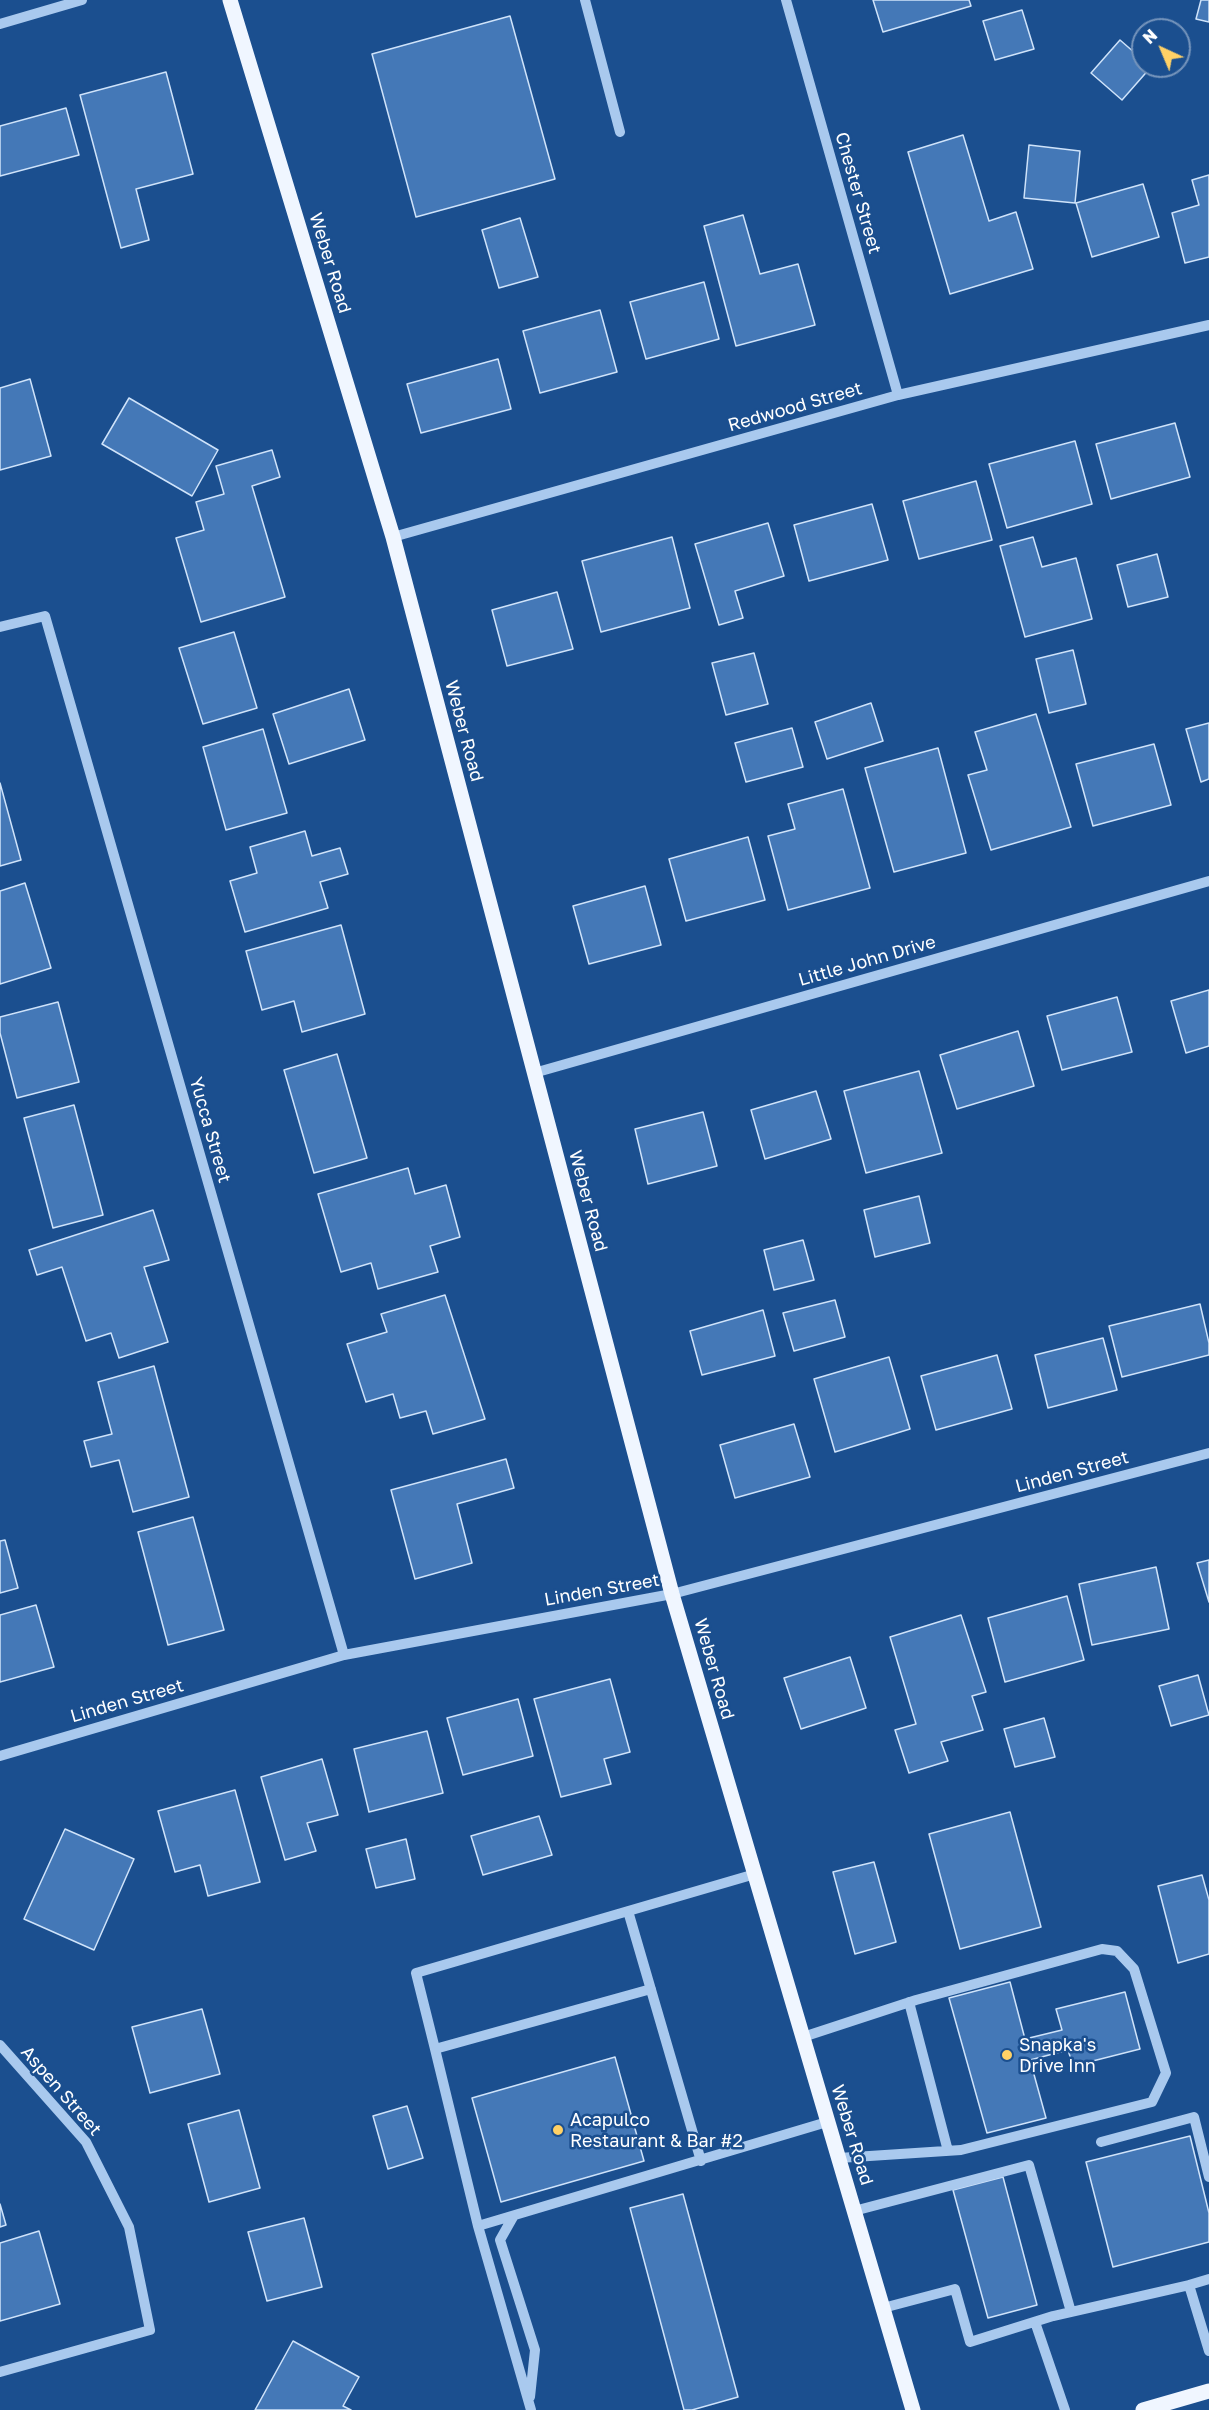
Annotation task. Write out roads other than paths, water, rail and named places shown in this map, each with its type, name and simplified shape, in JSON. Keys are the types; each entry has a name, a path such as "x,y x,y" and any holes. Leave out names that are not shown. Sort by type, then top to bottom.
{"main road":[{"name":"Weber Road","path":"230,0 393,537 672,1594 913,2410"},
{"path":"1143,2410 1209,2391"}],"street":[{"path":"0,24 82,0"},
{"path":"585,0 620,132"},
{"name":"Chester Street","path":"786,0 898,396"},
{"name":"Redwood Street","path":"393,537 898,396 1209,324"},
{"name":"Yucca Street","path":"0,627 45,616 344,1654"},
{"name":"Little John Drive","path":"534,1073 1209,881"},
{"name":"Linden Street","path":"0,1756 344,1654 672,1594 1209,1453"},
{"path":"530,2407 478,2226 416,1973 755,1874"},
{"path":"628,1911 701,2161"},
{"path":"803,2037 909,2002 1102,1949 1117,1951 1134,1969 1166,2073 1152,2102 948,2151 839,2158"},
{"path":"435,2049 651,1989"},
{"path":"909,2002 948,2151"},
{"name":"Aspen Street","path":"0,2045 87,2142 129,2227 150,2330 0,2372"},
{"path":"1101,2142 1194,2117 1209,2177"},
{"path":"478,2226 827,2122"},
{"path":"854,2211 1029,2165 1071,2312"},
{"path":"513,2217 500,2240 535,2350 530,2407"},
{"path":"883,2308 955,2289 970,2342 1071,2312 1189,2285 1209,2278"},
{"path":"1189,2285 1209,2351"},
{"path":"1035,2322 1065,2410"}],"place":[{"name":"Snapka's Drive Inn","path":"1007,2055"},
{"name":"Acapulco Restaurant & Bar #2","path":"558,2130"}]}
